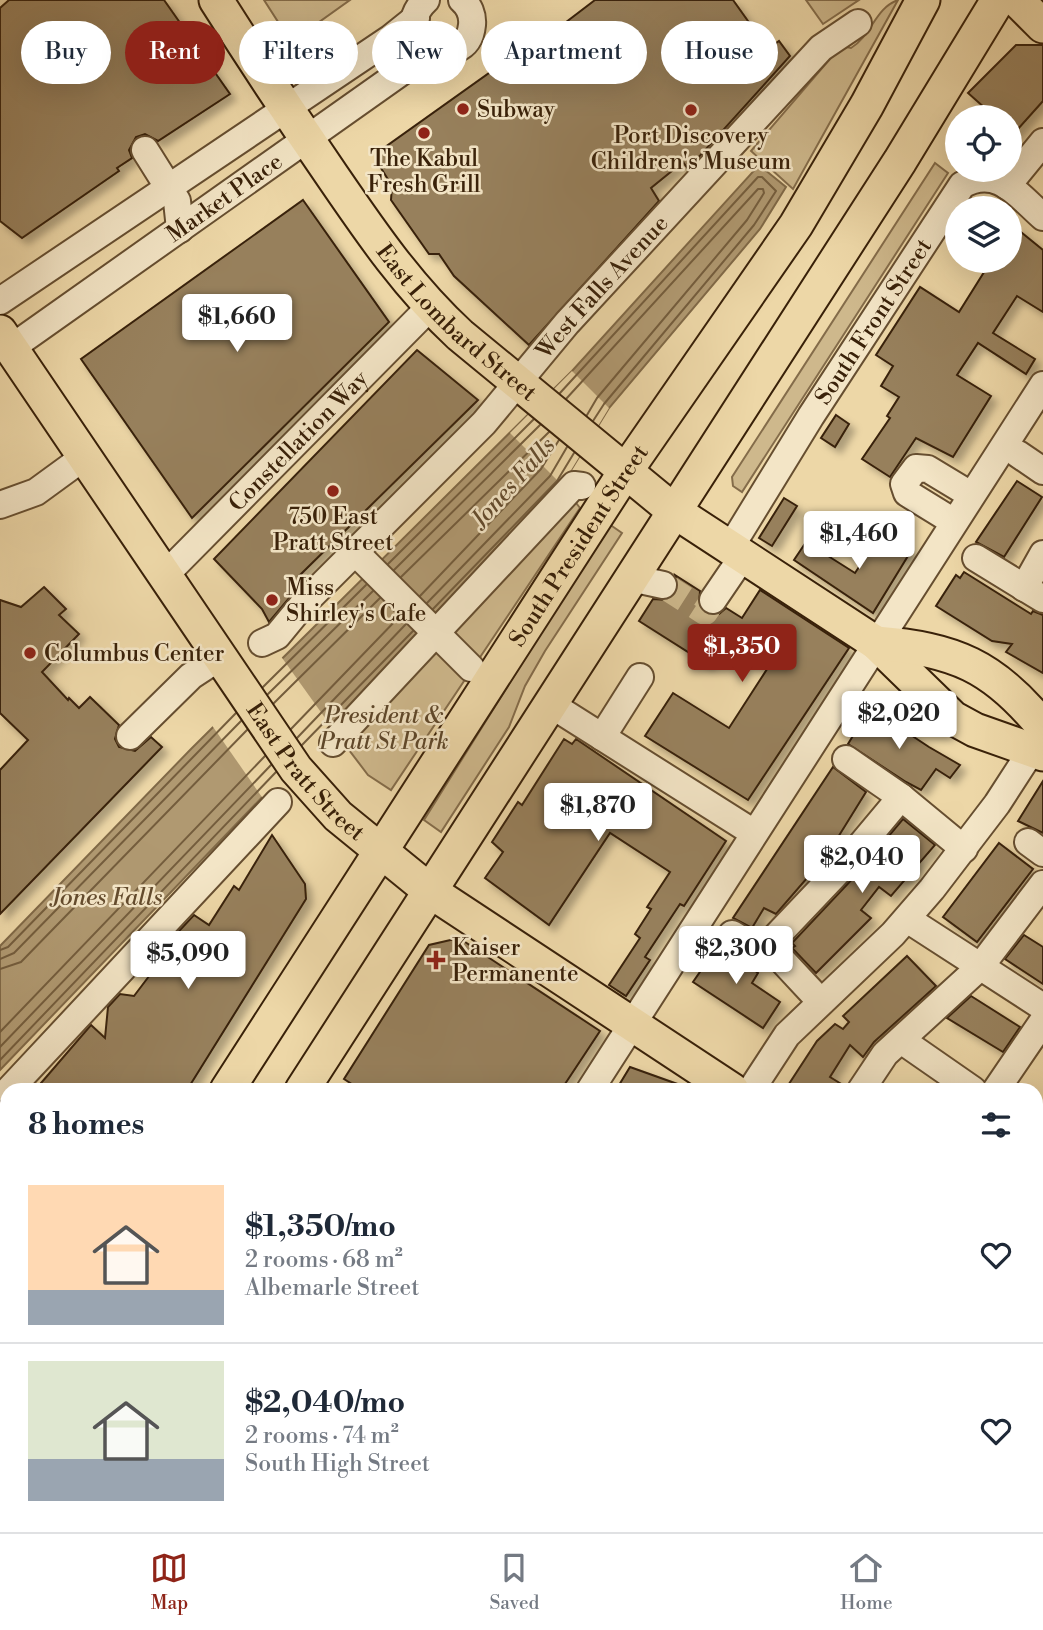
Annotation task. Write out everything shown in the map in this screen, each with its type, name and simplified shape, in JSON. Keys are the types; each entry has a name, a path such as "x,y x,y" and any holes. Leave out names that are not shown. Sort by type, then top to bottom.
{"main road":[{"name":"East Lombard Street","path":"216,0 307,140 397,268 430,307 588,443 674,511 876,643 953,718 975,730 1040,741"},
{"name":"South President Street","path":"230,1083 379,851 568,565 625,472 796,225 867,105 923,0"},
{"path":"313,1083 430,891 550,704 647,581 674,511 900,161 998,0"},
{"path":"1017,0 1043,26"},
{"name":"East Pratt Street","path":"5,340 296,769 338,816 430,891 572,998 632,1024 721,1083"},
{"path":"876,643 917,645 982,670 1000,681 1040,741"}],"street":[{"name":"Market Place","path":"462,0 472,18 467,38"},
{"name":"Market Place","path":"0,301 286,109 421,9"},
{"name":"West Falls Avenue","path":"262,643 277,636 362,559 484,423 529,393 567,323 811,58 858,23"},
{"name":"Market Place","path":"5,340 180,229 385,84"},
{"path":"1043,142 1007,186 1043,217"},
{"path":"145,150 171,187 177,201 180,229"},
{"name":"South Front Street","path":"736,552 955,193 962,185 982,176 994,178 1007,186"},
{"name":"Constellation Way","path":"165,575 430,307"},
{"path":"594,1083 1043,385"},
{"path":"1018,454 1043,471"},
{"path":"0,505 36,492 85,457"},
{"path":"954,522 907,493 904,484 916,468 928,469 971,495"},
{"path":"333,743 574,485 582,486"},
{"path":"713,600 736,552"},
{"path":"976,558 1034,594 1043,554"},
{"path":"362,559 471,668"},
{"path":"130,736 191,676 220,657"},
{"path":"602,737 640,677"},
{"path":"550,704 754,833"},
{"path":"756,1083 787,1035 907,919 998,804 1040,741"},
{"path":"846,759 901,797 964,849"},
{"path":"768,946 845,864 901,797"},
{"path":"15,1083 278,802"},
{"path":"866,1083 885,1054 980,967 1043,884"},
{"path":"907,919 1043,1007"},
{"path":"732,934 747,943 768,946 821,1002"},
{"path":"1001,1083 1043,1021"},
{"path":"901,1040 963,1083"}],"green space":[{"path":"264,0 350,0 320,21 278,21"},
{"path":"806,0 859,0 823,24"},
{"path":"898,0 793,189 751,151 841,46 851,48 858,43 884,9"},
{"path":"935,163 945,171 945,178 742,492 733,486 732,477"},
{"name":"President & Pratt St Park","path":"562,485 580,508 391,790 368,775 330,725"},
{"path":"609,524 622,533 545,651 525,686 509,727 441,832 424,820"}],"water":[{"name":"Jones Falls","path":"759,165 786,187 760,229 609,408 562,485 0,1070 0,946 191,749 572,371"}],"pier":[{"path":"572,371 609,408 562,485 510,433"},
{"path":"280,655 333,729 264,800 211,724"}],"building":[{"path":"9,0 164,0 179,21 125,21 125,84 223,84 230,94 158,141 145,134 136,137 129,150 132,158 117,168 119,171 22,238 0,221 0,8"},
{"path":"595,0 733,0 748,21 661,21 661,84 765,84 688,169 683,162 651,188 659,201 529,345 454,276 439,254 429,254 391,200 392,186 376,160 381,150 481,79 481,84 647,84 647,21 567,21"},
{"path":"779,41 790,56 778,69 778,42"},
{"path":"1016,45 1043,45 1043,101 1022,125 1022,105 982,105 968,93"},
{"path":"303,200 389,322 192,518 81,359"},
{"path":"1022,233 1043,250 1043,312 1017,296 993,333 1035,359 1026,374 978,343 957,375 991,396 953,457 916,438 890,477 862,459 890,418 887,416 899,397 881,386 893,366 876,355 920,287 959,312 983,273 1022,273"},
{"name":"750 East Pratt Street","path":"417,350 478,400 298,577 302,583 269,622 262,609 214,559"},
{"path":"836,415 849,424 835,447 821,438"},
{"path":"1017,481 1042,497 1004,557 976,542"},
{"path":"784,498 797,506 772,546 759,538"},
{"path":"882,532 911,551 873,613 794,560 806,542 855,573"},
{"path":"964,572 1031,614 1033,611 1043,615 1043,673 1006,652 1012,644 992,641 936,606 956,575 960,578"},
{"path":"675,575 700,591 699,606 705,613 719,614 726,608 742,618 760,590 849,648 748,800 645,736 673,693 729,728 769,666 722,640 707,664 639,621 653,599 667,600 675,595 678,588"},
{"path":"44,587 66,609 59,615 79,634 42,672 79,708 90,697 119,725 115,739 119,747 135,751 151,737 162,747 0,914 0,770 28,740 0,713 0,600 21,607"},
{"path":"870,708 960,765 950,778 936,769 921,790 906,782 848,744"},
{"path":"564,739 572,744 576,739 726,841 684,906 680,904 645,957 650,960 626,996 609,985 640,938 635,934 651,909 647,907 670,872 610,833 549,925 485,878 503,852 492,842 518,802 522,805"},
{"path":"833,767 866,792 827,855 776,914 764,908 752,928 733,918"},
{"path":"1043,781 1043,833 1018,821"},
{"path":"903,819 935,845 891,896 879,887 861,910 871,918 816,973 792,948 795,946 792,943 856,875"},
{"path":"272,835 305,884 306,899 191,1083 41,1083 91,1025 105,1038 108,1007 120,994 134,996 165,955 161,952 166,945 194,915 209,925 234,886 239,890"},
{"path":"999,843 1033,869 977,942 943,917"},
{"path":"1024,935 1043,947 1043,984 1005,959"},
{"path":"459,938 600,1031 566,1083 350,1083 344,1079 429,945"},
{"path":"720,943 758,973 752,983 780,1002 763,1028 693,982"},
{"path":"907,956 936,986 874,1042 863,1057 850,1045 830,1077 840,1083 790,1083 817,1041 835,1024 843,1029 849,1022 843,1016"},
{"path":"971,996 1020,1027 1003,1052 947,1018"},
{"path":"630,1067 675,1083 620,1083"}],"tunnel":[{"path":"663,585 705,612 713,600"}],"place":[{"name":"Subway","path":"463,109"},
{"name":"Port Discovery Children's Museum","path":"691,110"},
{"name":"The Kabul Fresh Grill","path":"424,133"},
{"name":"750 East Pratt Street","path":"333,491"},
{"name":"Miss Shirley's Cafe","path":"272,600"},
{"name":"Columbus Center","path":"30,653"},
{"name":"Kaiser Permanente","path":"436,960"}]}
